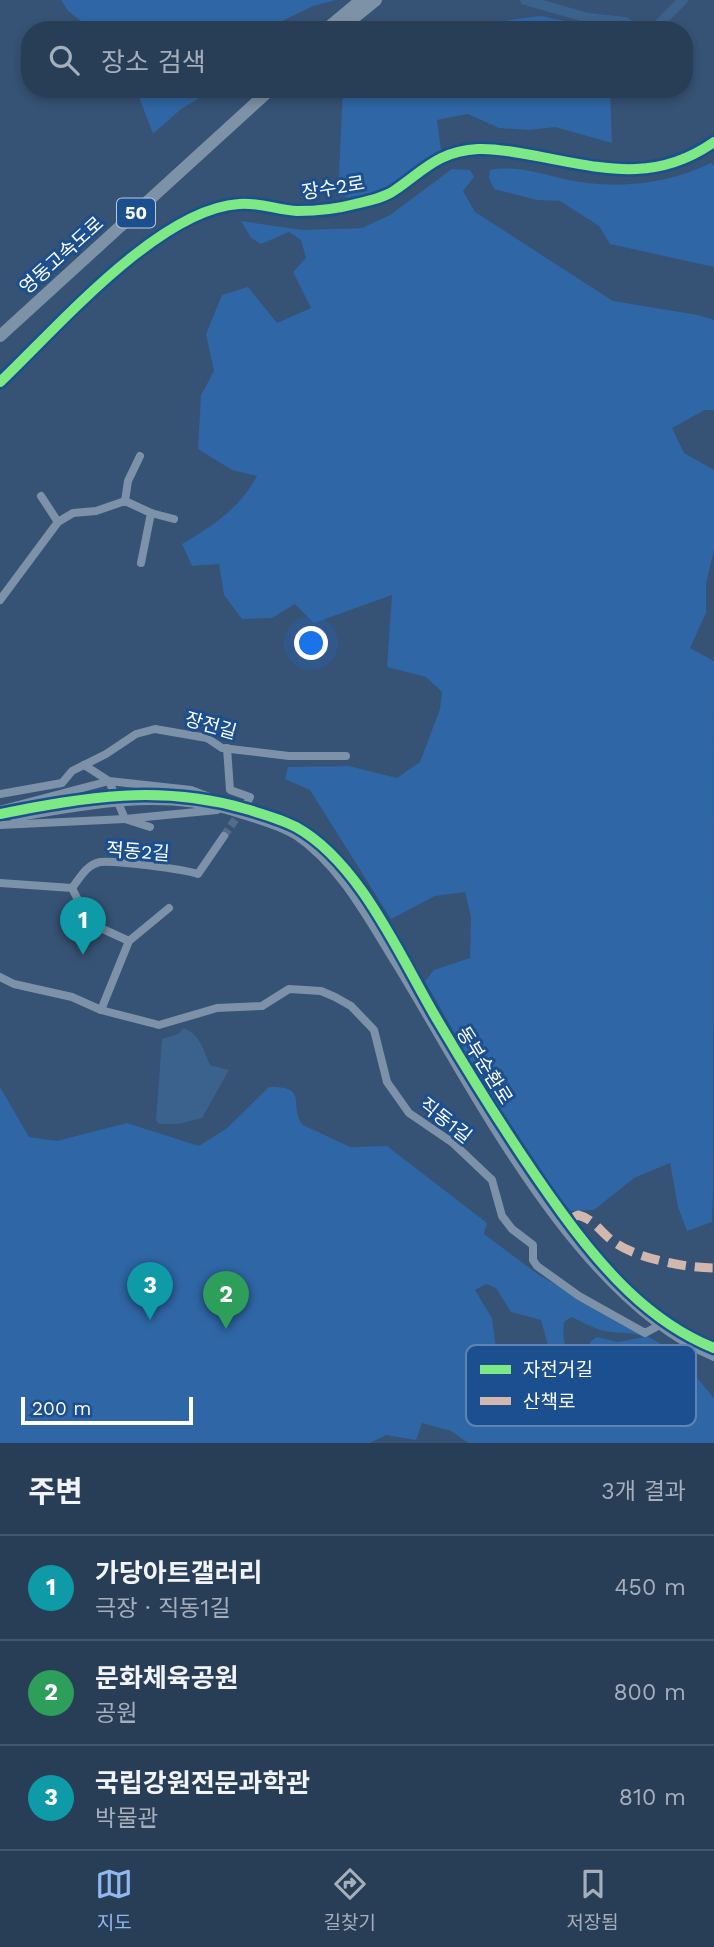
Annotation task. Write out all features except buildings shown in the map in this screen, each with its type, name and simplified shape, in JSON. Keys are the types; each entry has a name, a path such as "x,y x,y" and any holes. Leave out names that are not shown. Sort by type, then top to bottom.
{"highway":[{"path":"336,21 361,0"},
{"path":"350,21 376,0"},
{"name":"영동고속도로","path":"0,327 250,98"},
{"name":"영동고속도로","path":"0,336 261,98"}],"street":[{"name":"장수2로","path":"0,382 138,250 184,222 210,210 239,204 296,211 353,205 392,192 434,159 477,148 500,149 579,164 656,169 694,156 714,142"},
{"path":"125,501 128,481 139,456"},
{"path":"41,496 58,522"},
{"path":"0,600 58,522 73,513 96,512 125,501 151,513 174,519"},
{"path":"141,562 151,513"},
{"name":"장전길","path":"0,794 62,783 72,771 136,734 155,729 206,738 227,748 289,756 346,756"},
{"path":"227,748 230,790 250,797 248,801"},
{"path":"85,765 108,781 125,819 150,827"},
{"path":"0,812 108,781 191,790 229,808"},
{"path":"0,823 13,814 72,800 149,793 229,808"},
{"path":"0,823 125,819 229,808"},
{"name":"동부순환로","path":"229,808 294,835 335,873 368,917 485,1112 577,1248 658,1326 692,1345"},
{"name":"동부순환로","path":"229,808 295,826 329,853 360,890 495,1114 581,1239 652,1313 673,1328 714,1348"},
{"path":"0,812 13,814"},
{"name":"적동2길","path":"72,888 87,868 100,862 184,870 198,874 224,836"},
{"path":"0,883 72,888 84,912 83,920 129,941"},
{"path":"101,1010 129,941 169,908"},
{"name":"직동1길","path":"0,977 14,984 72,997 101,1010 159,1025 217,1008 262,1006 289,989 321,990 335,997 351,1006 374,1030 387,1083 409,1113 422,1125 453,1143 492,1180 502,1216 512,1230 533,1245 533,1260 537,1266 579,1296 645,1333 658,1326"},
{"name":"동부순환로","path":"696,1347 714,1357"}],"shaded area":[{"path":"61,0 336,0 313,6 282,21 81,21 68,11"},
{"path":"542,16 565,21 506,21"},
{"path":"139,98 200,98 181,109 153,134"},
{"path":"343,98 610,98 612,143 555,127 530,130 499,128 468,114 437,120 442,157 401,185 381,204 354,201 338,193"},
{"path":"711,163 714,165 714,267 610,244 599,226 560,201 537,200 494,189 489,178 490,170 509,168 583,182 621,185 658,181"},
{"path":"452,169 470,170 474,177 463,191 475,212 613,301 714,320 714,410 705,410 672,428 684,453 714,470 714,550 706,583 706,613 690,648 714,661 712,1222 687,1231 678,1207 670,1163 634,1178 594,1210 571,1211 562,1202 480,1078 425,981 434,970 470,958 471,917 465,892 435,896 391,919 310,790 285,779 288,767 349,766 397,778 420,762 440,709 442,692 426,677 387,667 392,595 314,623 295,604 272,618 242,619 224,595 219,564 192,566 182,544 234,507 257,476 232,470 198,449 201,395 214,371 206,334 222,295 248,287 277,323 311,308 293,272 306,258 301,240 289,232 261,244 251,238 241,221 302,230 362,228 390,215"},
{"path":"184,1028 198,1039 210,1065 229,1070 202,1118 179,1124 159,1124 156,1120 162,1039 178,1034"},
{"path":"0,1087 29,1137 57,1141 127,1123 199,1146 226,1129 269,1087 290,1090 296,1098 297,1111 303,1125 350,1147 387,1146 487,1223 484,1234 539,1275 663,1345 590,1345 597,1337 618,1342 644,1337 604,1331 571,1317 564,1322 566,1345 548,1345 541,1320 511,1312 496,1288 486,1284 475,1290 492,1318 495,1345 466,1345 466,1426 696,1426 696,1377 714,1398 714,1443 468,1443 451,1431 422,1423 416,1440 386,1435 370,1443 0,1443"}],"waterway":[{"path":"525,0 588,18 616,21"},
{"path":"662,21 683,0"}],"tunnel":[{"path":"224,836 248,801"}],"marked path":[{"path":"574,1217 584,1217 612,1240 638,1254 678,1264 714,1268"}],"cycle path":[{"path":"0,382 80,303 143,248 176,226 208,211 239,204 297,211 348,206 386,195 433,163 453,153 478,149 625,169 669,164 714,142"},
{"path":"0,814 93,798 153,795 183,797 214,801 271,817 296,827 319,843 360,888 378,914 483,1094 577,1234 611,1273 648,1308 668,1324 714,1348"}],"place":[{"name":"가당아트갤러리","path":"83,955"},
{"name":"국립강원전문과학관","path":"150,1320"},
{"name":"문화체육공원","path":"226,1329"}]}
